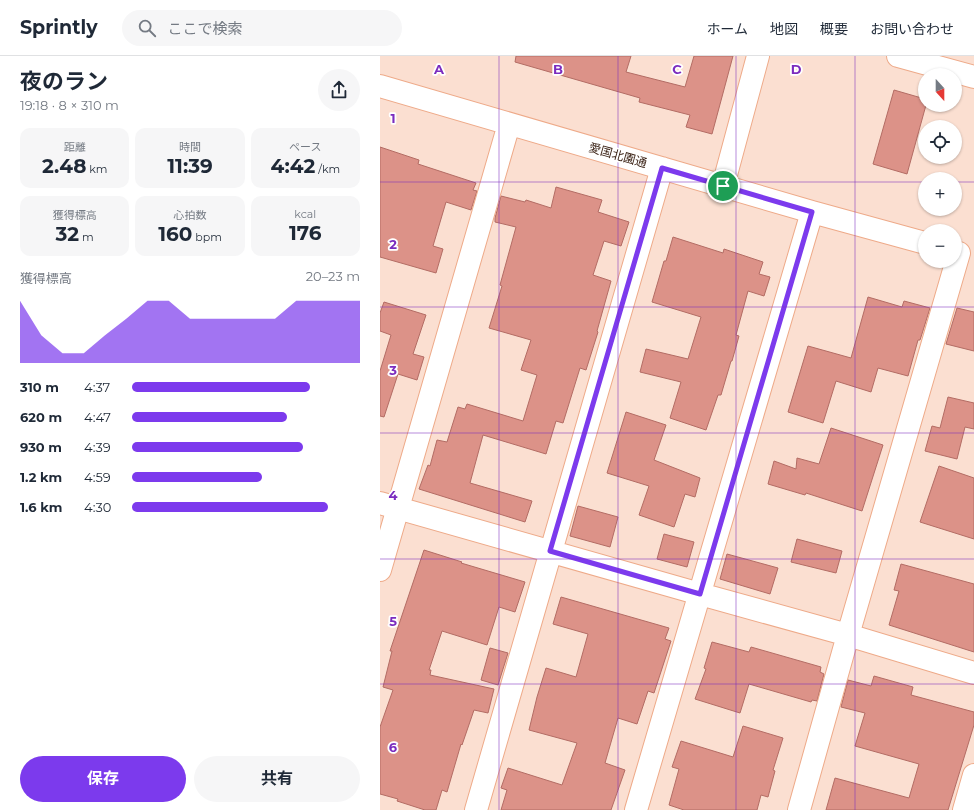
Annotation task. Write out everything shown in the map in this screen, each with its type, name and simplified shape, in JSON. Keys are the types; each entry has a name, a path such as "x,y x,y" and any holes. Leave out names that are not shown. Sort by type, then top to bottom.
{"street":[{"path":"723,186 758,56"},
{"path":"898,56 974,77"},
{"name":"愛国北園通","path":"380,86 812,212 918,241"},
{"path":"380,570 389,505 509,124"},
{"path":"476,810 662,168"},
{"path":"636,810 812,212"},
{"path":"799,810 848,635 963,254"},
{"path":"389,505 848,635 974,673"},
{"path":"964,810 974,775"}],"building":[{"path":"516,56 631,56 626,72 685,87 694,56 733,56 712,134 686,127 690,115 639,102 640,98 515,62"},
{"path":"894,90 918,97 918,112 924,112 922,120 918,120 918,134 907,174 873,164"},
{"path":"380,147 419,160 418,164 476,183 473,190 477,191 471,210 446,202 433,246 443,249 436,273 380,257"},
{"path":"556,187 602,200 598,212 629,222 621,246 604,241 593,275 611,281 597,331 598,332 586,370 580,368 563,423 556,421 546,454 483,435 470,483 532,501 525,522 419,489 428,465 430,466 437,440 447,442 458,407 465,409 467,404 523,421 537,375 521,370 531,340 489,328 502,286 500,285 516,227 495,222 495,218 501,196 525,202 526,200 551,208"},
{"path":"673,237 723,253 724,249 763,262 759,274 770,277 764,296 748,291 736,335 739,336 732,361 721,395 718,395 706,430 670,418 681,382 640,372 646,349 688,359 701,317 652,302"},
{"path":"868,297 902,307 904,301 930,308 920,340 918,340 908,376 878,368 871,392 836,381 823,423 788,412 808,346 851,358"},
{"path":"384,302 426,315 413,354 424,357 417,380 398,374 384,417 380,416 380,371 391,335 380,331 380,313"},
{"path":"957,308 974,312 974,351 946,344"},
{"path":"948,397 974,403 974,429 965,427 957,459 925,451 932,426 940,428"},
{"path":"626,412 666,425 654,460 700,478 695,497 685,494 674,527 639,515 649,486 607,473"},
{"path":"831,428 883,445 862,511 806,493 805,495 768,484 774,461 796,469 797,458 819,464"},
{"path":"939,466 974,478 974,539 920,522"},
{"path":"578,506 618,517 610,547 570,536"},
{"path":"664,534 694,542 687,567 657,559"},
{"path":"797,539 842,551 836,573 791,562"},
{"path":"424,550 462,562 461,563 525,582 515,612 499,607 487,645 442,631 429,670 431,670 430,675 494,689 488,713 474,710 462,745 461,744 447,792 442,790 436,810 425,810 397,801 398,799 380,794 380,727 393,690 383,687 392,651 390,651"},
{"path":"727,554 778,568 770,594 720,579"},
{"path":"901,564 974,584 974,652 889,625 899,591 894,590"},
{"path":"561,597 669,628 665,639 671,641 654,693 648,691 637,724 618,718 605,763 625,770 611,810 501,810 507,790 501,788 508,768 562,785 577,743 529,730 546,668 576,677 588,634 553,624"},
{"path":"712,642 749,652 751,647 821,667 820,672 824,674 817,701 812,700 811,702 749,684 740,713 695,699 706,669 704,668"},
{"path":"490,648 508,653 498,685 481,680"},
{"path":"874,676 913,687 911,695 974,712 974,725 948,810 826,810 835,778 909,798 919,764 855,746 865,713 841,707 848,680 871,686"},
{"path":"743,726 783,738 773,770 775,771 768,797 761,795 757,810 684,810 669,805 679,769 672,767 681,741 733,757"}],"route":[{"path":"662,168 723,186 812,212 700,594 550,551 662,168"}]}
